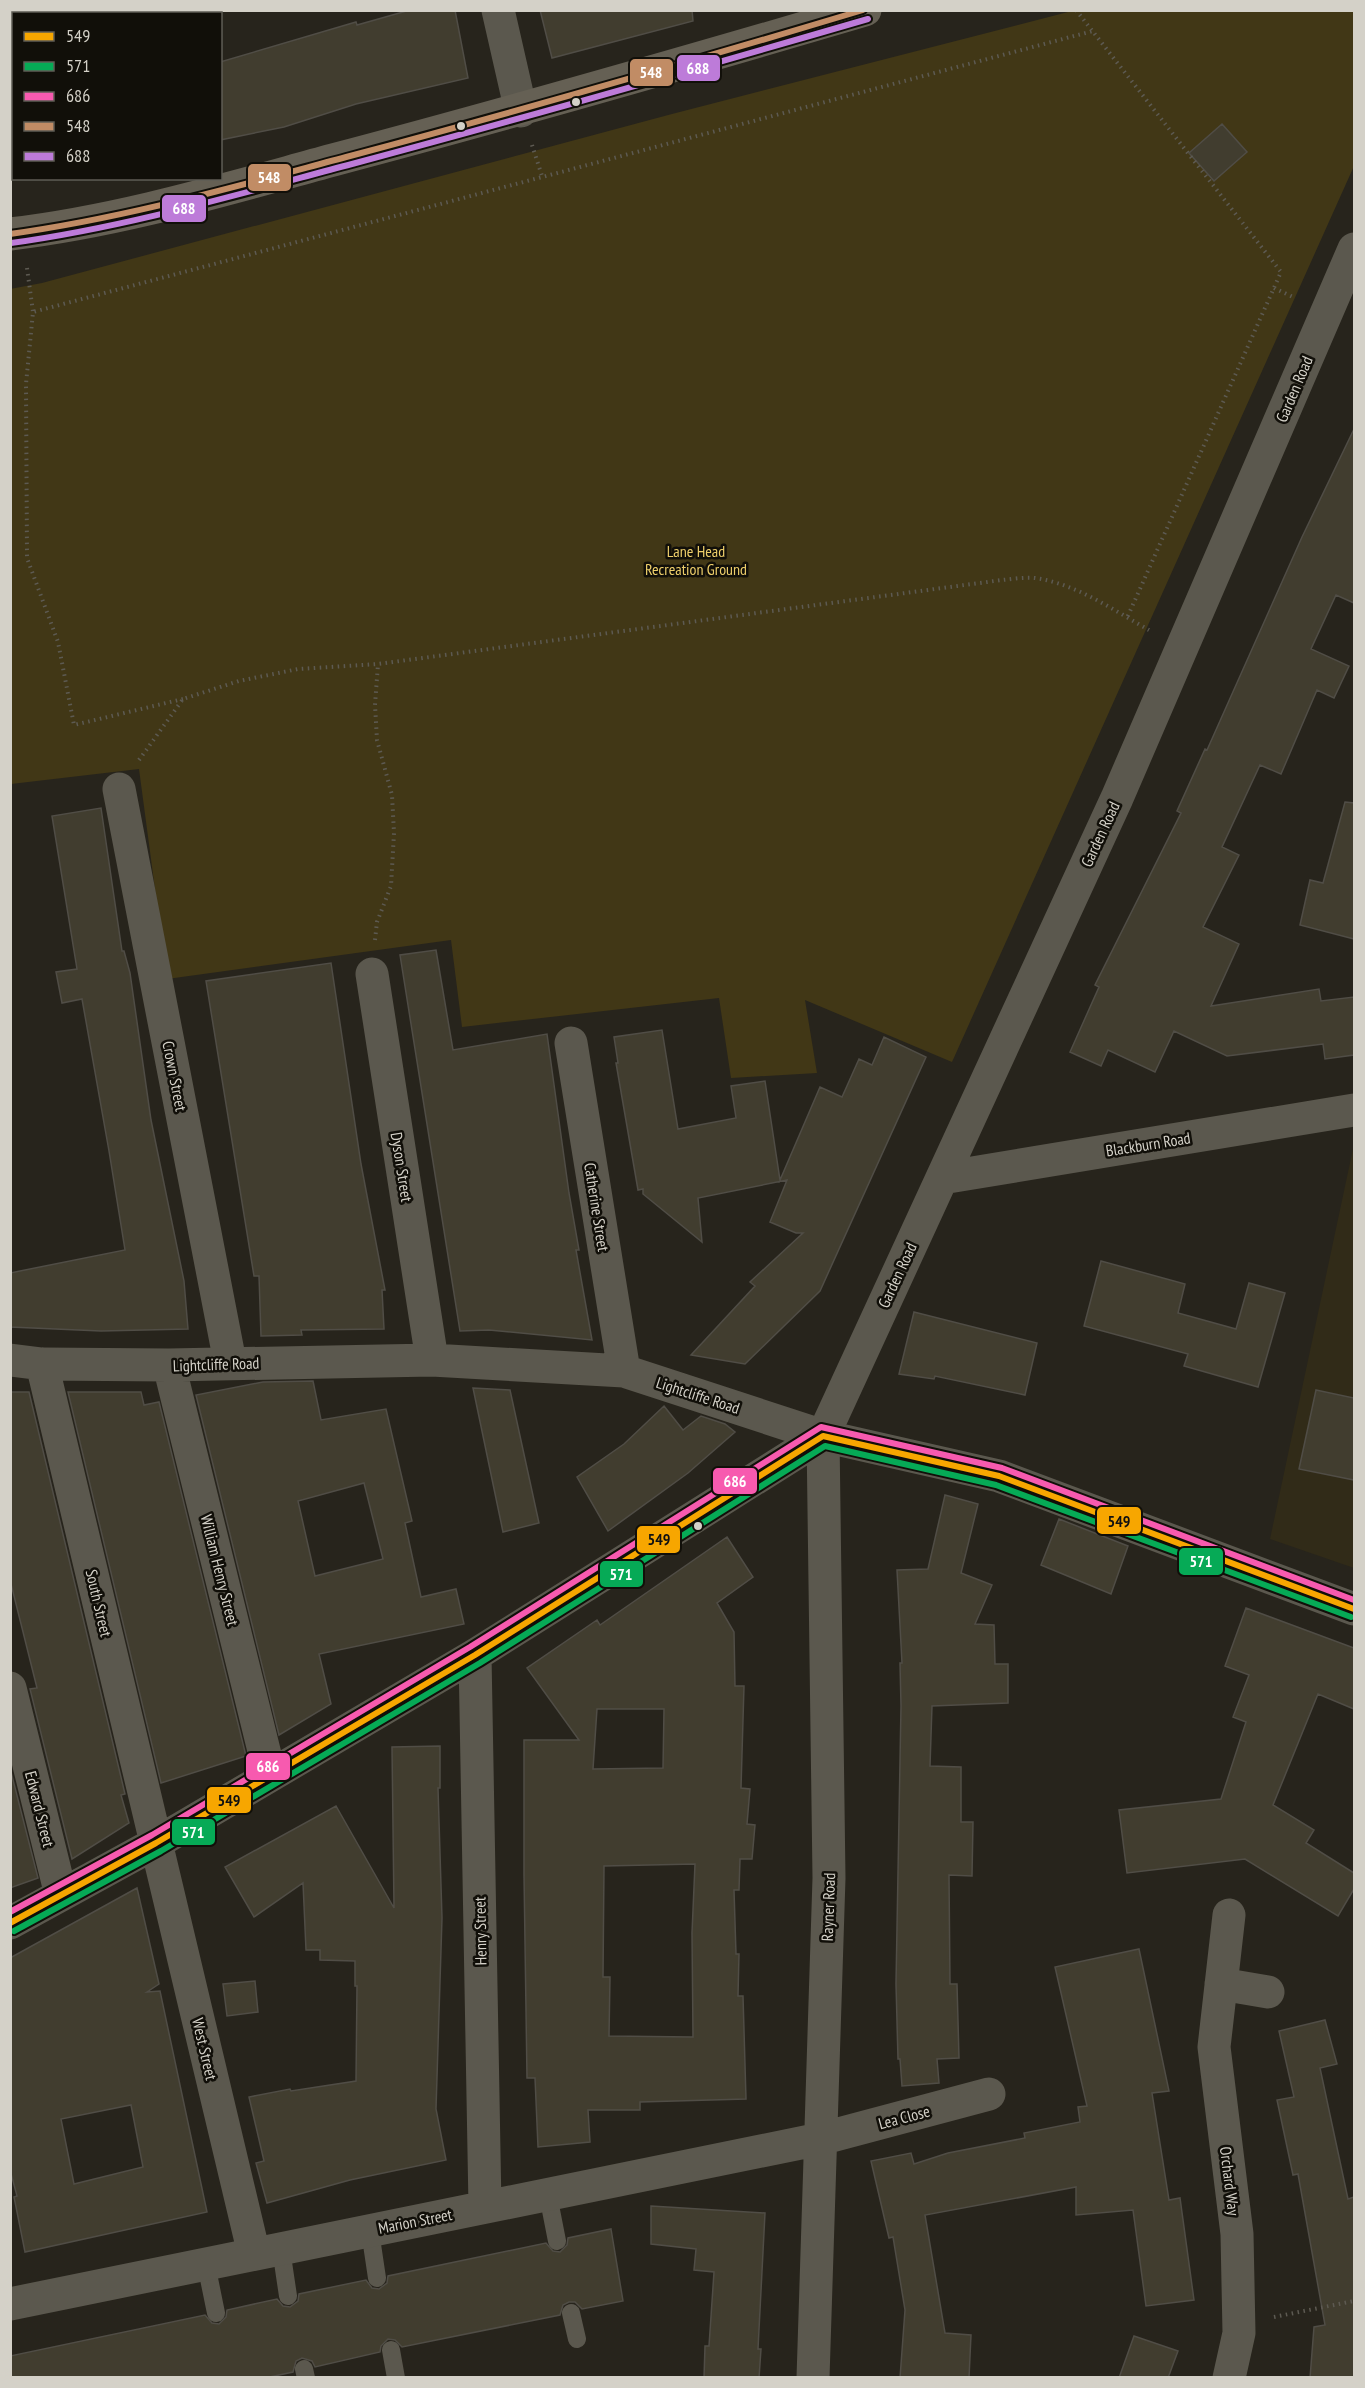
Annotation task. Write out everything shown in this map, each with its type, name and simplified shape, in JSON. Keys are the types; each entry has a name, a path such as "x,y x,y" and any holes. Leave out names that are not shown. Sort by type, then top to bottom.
{"main road":[{"path":"16,233 93,221 196,197 521,111 865,10"}],"street":[{"path":"498,10 521,111"},
{"name":"Garden Road","path":"822,1436 1117,798 1354,249"},
{"name":"Crown Street","path":"119,789 230,1362"},
{"name":"Dyson Street","path":"372,974 432,1360"},
{"name":"Catherine Street","path":"570,1043 624,1371"},
{"name":"Blackburn Road","path":"942,1178 1354,1110"},
{"name":"Lightcliffe Road","path":"10,1360 42,1364 169,1365 230,1362 432,1360 624,1371 822,1436 999,1476 1354,1609"},
{"name":"South Street","path":"42,1364 156,1843"},
{"name":"William Henry Street","path":"169,1365 270,1775"},
{"path":"10,1923 156,1843 475,1655 822,1436"},
{"name":"Rayner Road","path":"813,2378 829,1878 822,1436"},
{"name":"Henry Street","path":"475,1655 485,2207"},
{"name":"Edward Street","path":"10,1688 61,1895"},
{"name":"West Street","path":"156,1843 267,2252"},
{"name":"Orchard Way","path":"1229,1915 1214,2047 1237,2234 1239,2333 1229,2378"},
{"path":"1221,1984 1268,1992"},
{"name":"Lea Close","path":"820,2139 989,2094"},
{"name":"Marion Street","path":"10,2304 820,2139"}],"lane":[{"path":"548,2195 557,2241"},
{"path":"370,2230 377,2278"},
{"path":"267,2252 288,2296"},
{"path":"206,2264 216,2313"},
{"path":"571,2313 576,2339"},
{"path":"391,2350 396,2378"}],"path":[{"path":"1076,10 1281,272 1127,618"},
{"path":"33,312 1093,31"},
{"path":"16,233 33,312 26,384 27,558 58,642 74,725 183,699 239,681 298,669 378,664 1002,580 1034,578 1072,589 1103,602 1182,648"},
{"path":"372,974 377,922 391,886 394,833 392,795 376,740 375,705 378,664"},
{"path":"119,789 183,699"},
{"path":"1238,2325 1354,2301"}],"shaded area":[{"path":"1354,1144 1354,1568 1270,1539"}],"green space":[{"name":"Lane Head Recreation Ground","path":"1072,11 1354,11 1354,166 952,1062 805,1000 817,1073 731,1078 719,998 462,1027 451,940 167,979 139,769 11,784 10,289 42,283 672,114"}],"building":[{"path":"410,10 455,10 468,78 356,104 284,127 222,140 222,61 356,22 357,25"},
{"path":"540,10 692,10 693,21 552,58"},
{"path":"1222,124 1247,152 1214,181 1189,153"},
{"path":"1354,429 1354,603 1336,595 1311,649 1349,666 1334,698 1317,690 1281,774 1260,765 1222,847 1239,855 1203,927 1239,944 1211,1006 1319,989 1321,1001 1354,997 1354,1055 1325,1059 1323,1044 1227,1056 1174,1031 1155,1072 1108,1050 1101,1066 1070,1052 1099,987 1095,985 1181,813 1177,811"},
{"path":"1345,802 1354,803 1354,939 1300,925 1310,880 1323,883"},
{"path":"101,808 122,951 124,951 130,973 151,1120 184,1281 188,1329 101,1331 10,1327 10,1273 125,1250 82,999 62,1003 56,972 77,969 52,816"},
{"path":"436,950 453,1050 547,1034 579,1250 576,1250 592,1340 489,1330 460,1331 400,955"},
{"path":"331,963 361,1164 385,1290 382,1290 384,1329 301,1330 302,1335 261,1336 259,1276 254,1276 206,981"},
{"path":"662,1030 678,1129 736,1118 731,1086 765,1081 780,1180 820,1087 842,1097 859,1059 872,1065 884,1037 926,1057 820,1291 745,1364 691,1355 755,1286 750,1282 803,1233 796,1233 770,1222 787,1180 698,1198 702,1242 643,1194 643,1189 638,1190 616,1063 618,1063 614,1037"},
{"path":"1101,1261 1185,1284 1178,1313 1236,1329 1249,1283 1285,1293 1258,1387 1184,1366 1188,1354 1084,1326"},
{"path":"914,1312 1037,1343 1025,1395 935,1376 934,1379 899,1374"},
{"path":"313,1381 321,1420 386,1409 412,1521 405,1523 421,1597 456,1589 464,1624 319,1654 331,1704 279,1735 196,1395 263,1382","holes":["364,1483 383,1559 315,1576 298,1501"]},
{"path":"473,1388 510,1390 539,1523 503,1532"},
{"path":"1316,1390 1354,1398 1354,1480 1299,1469"},
{"path":"10,1392 29,1392 125,1794 121,1795 129,1823 72,1859 30,1689 37,1688 10,1580"},
{"path":"68,1392 141,1392 144,1405 159,1402 246,1756 161,1783"},
{"path":"664,1406 683,1430 701,1416 725,1424 735,1432 688,1473 608,1531 577,1477 624,1444"},
{"path":"945,1495 978,1504 961,1573 992,1585 975,1624 994,1625 995,1664 1008,1664 1008,1703 932,1706 930,1766 961,1767 961,1822 973,1822 972,1876 949,1875 950,1984 957,1984 959,2058 937,2059 939,2083 902,2086 900,2059 898,2059 896,1984 900,1663 902,1663 897,1570 928,1569"},
{"path":"1059,1519 1128,1546 1111,1594 1041,1565"},
{"path":"727,1537 753,1577 717,1603 734,1632 735,1686 744,1686 741,1788 750,1789 747,1824 755,1825 752,1859 740,1859 739,1890 734,1890 736,1954 739,1954 738,1996 743,1996 746,2099 640,2102 640,2110 588,2110 590,2142 538,2147 535,2078 527,2078 524,1740 579,1740 527,1668 597,1620 600,1625","holes":["597,1709 664,1709 663,1768 593,1769","695,1864 692,1933 693,2037 609,2036 610,1977 603,1977 604,1866"]},
{"path":"1246,1608 1354,1648 1354,1709 1318,1694 1273,1805 1314,1830 1306,1843 1354,1873 1354,1889 1338,1916 1245,1859 1127,1873 1119,1810 1221,1799 1246,1722 1233,1717 1249,1675 1225,1666"},
{"path":"440,1746 440,1788 438,1788 442,1918 436,2109 446,2160 350,2180 267,2203 256,2163 264,2161 249,2097 290,2089 291,2091 356,2081 355,1961 320,1960 320,1950 306,1950 303,1883 254,1917 225,1867 336,1806 394,1908 392,1747"},
{"path":"10,1768 38,1878 10,1888"},
{"path":"137,1888 159,1984 147,1992 160,1991 207,2212 25,2252 14,2197 17,2196 10,2170 10,1958","holes":["131,2105 143,2167 74,2184 61,2119"]},
{"path":"1139,1949 1169,2091 1152,2093 1169,2200 1180,2198 1194,2300 1146,2306 1133,2210 1076,2215 1076,2187 925,2215 945,2333 971,2335 969,2378 900,2378 905,2310 893,2237 889,2238 871,2161 911,2153 914,2164 948,2153 1025,2138 1024,2133 1080,2122 1078,2107 1087,2106 1055,1967"},
{"path":"255,1981 258,2012 227,2016 223,1984"},
{"path":"1325,2020 1337,2064 1320,2068 1348,2199 1354,2197 1354,2378 1310,2378 1314,2327 1325,2325 1298,2174 1293,2175 1277,2100 1294,2097 1279,2031"},
{"path":"651,2206 765,2213 758,2349 761,2349 759,2378 704,2378 705,2346 709,2346 714,2272 694,2270 696,2249 651,2244"},
{"path":"611,2229 623,2301 582,2309 575,2302 569,2302 563,2305 560,2315 402,2347 395,2340 388,2339 381,2346 380,2352 315,2367 312,2361 302,2358 296,2361 293,2372 265,2378 10,2378 10,2356 205,2315 212,2323 219,2324 226,2317 227,2310 277,2299 283,2306 290,2307 298,2301 299,2294 366,2280 372,2288 379,2289 387,2283 388,2276 546,2243 553,2251 560,2252 567,2245 568,2238"},
{"path":"1134,2336 1178,2351 1168,2378 1119,2378"}],"transit line":[{"name":"548","path":"10,234 139,210 266,179 543,103 863,10"},
{"name":"688","path":"11,243 140,219 225,198 546,111 868,19"},
{"name":"686","path":"10,1912 152,1835 470,1647 821,1427 1002,1468 1354,1600"},
{"name":"549","path":"10,1923 156,1843 475,1655 823,1436 999,1476 1354,1609"},
{"name":"571","path":"14,1931 161,1851 480,1663 825,1446 996,1485 1351,1617"}]}
